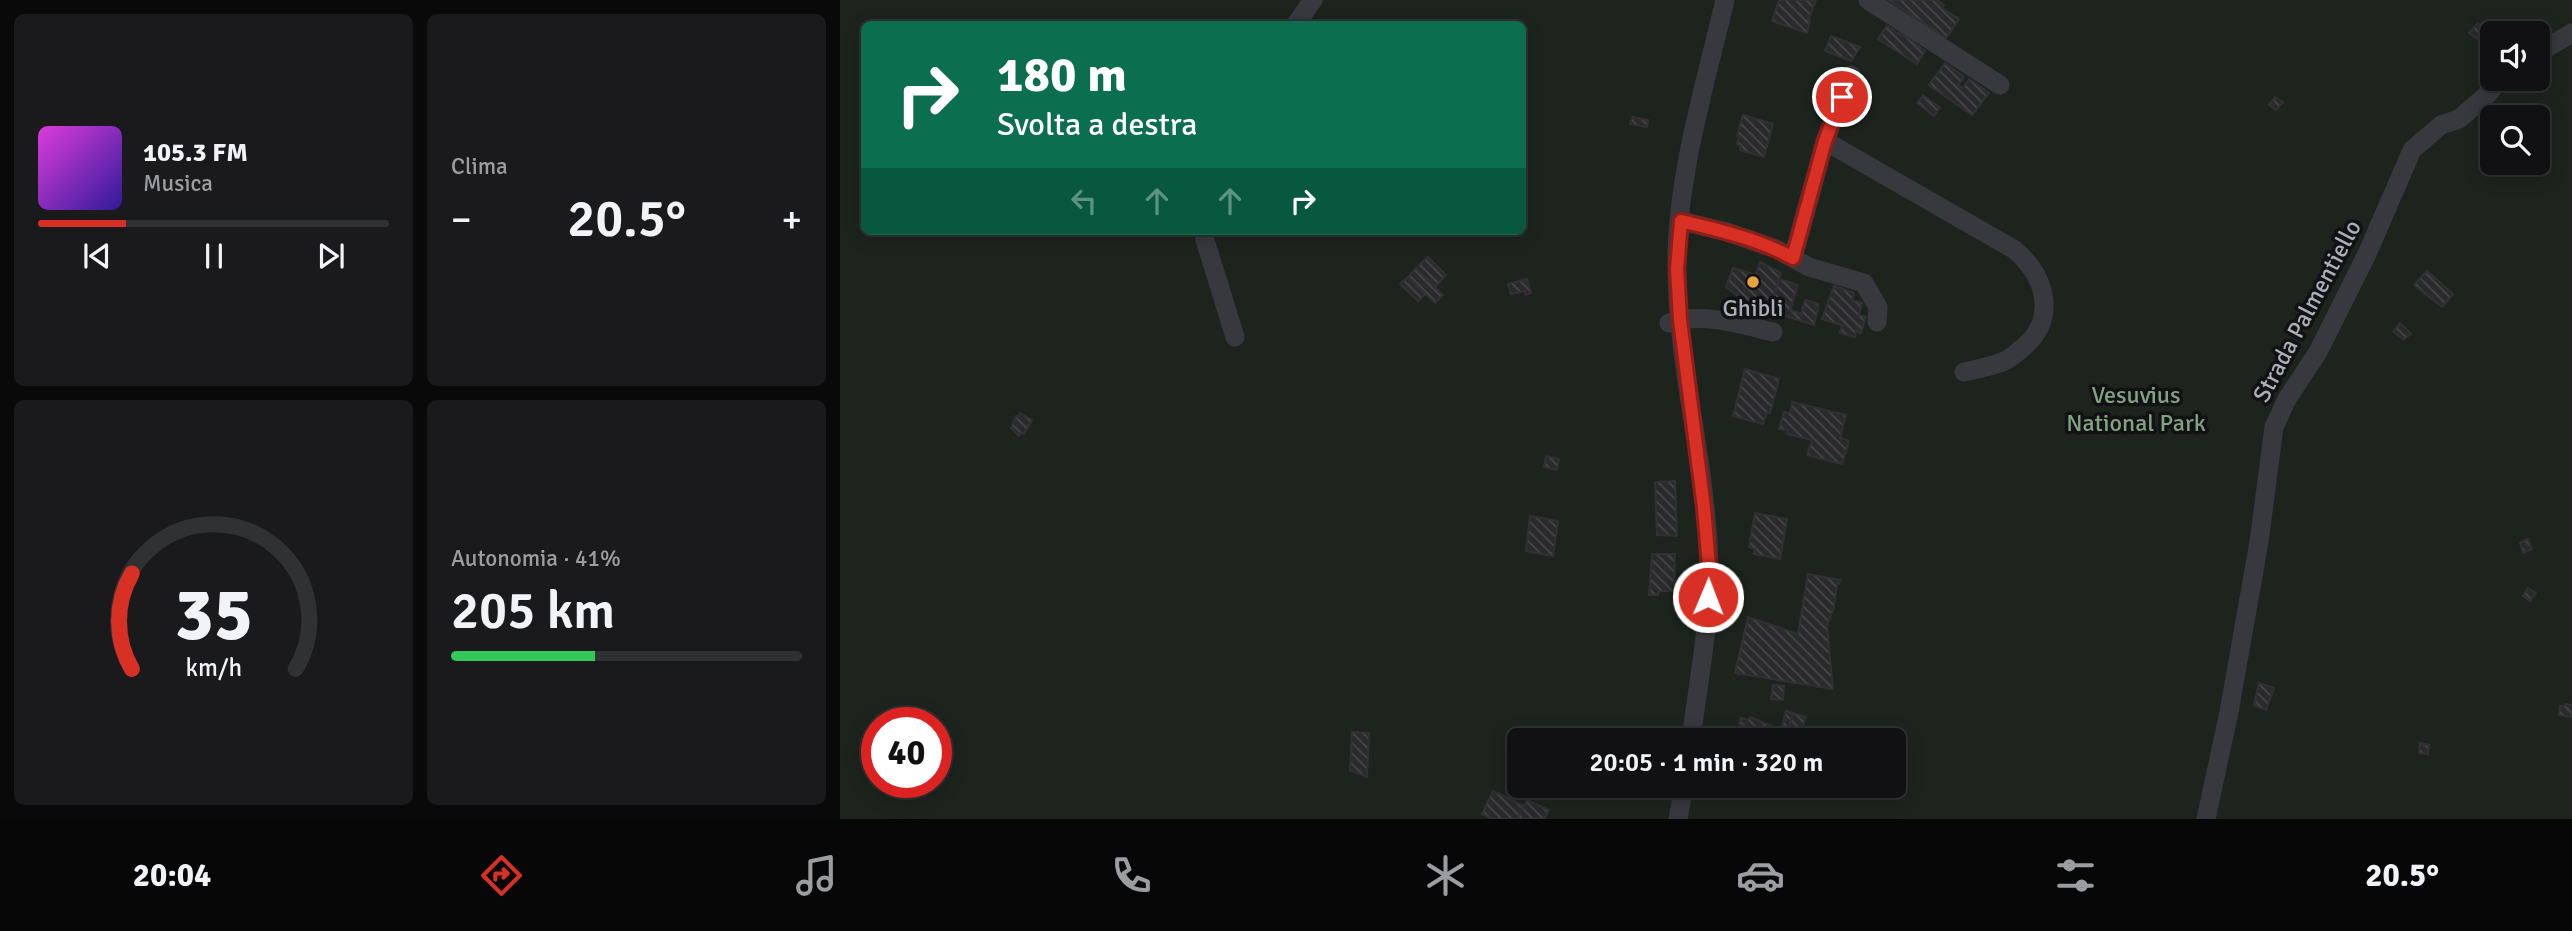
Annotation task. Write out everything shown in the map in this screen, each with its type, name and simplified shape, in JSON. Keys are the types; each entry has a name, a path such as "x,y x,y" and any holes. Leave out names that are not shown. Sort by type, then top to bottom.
{"street":[{"path":"1298,21 1313,0"},
{"path":"1693,728 1704,639 1709,566 1696,430 1674,322 1686,177 1725,0"},
{"path":"1868,0 2000,85"},
{"path":"2550,46 2572,33"},
{"path":"1793,258 1825,141 1851,75"},
{"name":"Strada Palmentiello","path":"2206,819 2255,569 2274,427 2287,399 2318,352 2355,279 2398,188 2412,150 2441,125 2459,119 2490,91"},
{"path":"1825,141 2015,250 2028,261 2044,296 2044,313 2039,330 2025,346 2004,362 1964,372"},
{"path":"1681,221 1727,232 1776,249 1809,267 1864,283 1878,307 1877,322"},
{"path":"1204,235 1235,337"},
{"path":"1674,322 1729,322 1773,332"},
{"path":"1678,819 1682,798"}],"green space":[{"name":"Vesuvius National Park","path":"840,0 2572,0 2572,819 840,819"}],"building":[{"path":"1779,0 1816,0 1808,20 1807,33 1772,21"},
{"path":"1889,0 1937,0 1944,5 1942,8 1959,19 1946,38"},
{"path":"2478,23 2480,24 2480,40 2469,33"},
{"path":"1887,26 1899,34 1900,32 1925,51 1917,64 1878,39"},
{"path":"1831,36 1860,47 1851,61 1825,51"},
{"path":"1945,63 1964,77 1958,85 1963,88 1969,79 1989,93 1972,115 1929,85"},
{"path":"1923,95 1940,108 1934,116 1917,103"},
{"path":"2275,97 2283,102 2276,110 2269,105"},
{"path":"1743,115 1773,124 1764,157 1740,150 1741,146 1737,144"},
{"path":"1632,117 1648,120 1647,127 1630,124"},
{"path":"1428,257 1446,275 1435,287 1416,268"},
{"name":"Ghibli","path":"1760,262 1781,273 1769,310 1747,303 1726,287 1733,268 1756,275"},
{"path":"1416,268 1443,295 1435,303 1408,277"},
{"path":"2427,271 2453,294 2442,307 2414,285"},
{"path":"1408,277 1425,294 1418,301 1400,284"},
{"path":"1527,279 1531,293 1526,295 1525,291 1511,294 1508,284"},
{"path":"1779,279 1798,285 1790,310 1801,314 1805,300 1819,304 1814,325 1770,311"},
{"path":"1834,286 1854,293 1852,300 1862,303 1859,315 1866,317 1861,333 1856,331 1855,337 1840,333 1842,325 1822,319"},
{"path":"2400,323 2411,334 2404,339 2393,332"},
{"path":"1745,369 1779,379 1770,413 1767,412 1763,424 1733,416"},
{"path":"1792,402 1846,415 1840,438 1849,441 1842,464 1807,455 1812,440 1787,434 1788,430 1779,429 1784,412 1790,413"},
{"path":"1020,413 1032,420 1024,434 1019,436 1011,428"},
{"path":"1546,456 1559,459 1557,470 1544,467"},
{"path":"1675,481 1677,536 1657,535 1655,482"},
{"path":"1755,513 1787,519 1780,559 1754,554 1755,549 1749,547"},
{"path":"1530,516 1558,521 1553,556 1526,551"},
{"path":"2528,539 2532,549 2523,553 2520,543"},
{"path":"1652,554 1675,554 1674,591 1659,591 1658,595 1649,595"},
{"path":"1808,574 1840,580 1827,626 1833,689 1735,673 1748,617 1798,634"},
{"path":"2528,588 2536,593 2530,601 2523,596"},
{"path":"2259,683 2274,688 2266,710 2254,705"},
{"path":"1773,685 1784,686 1783,700 1771,699"},
{"path":"2572,705 2572,717 2559,715 2560,706"},
{"path":"1786,711 1793,713 1789,728 1782,726"},
{"path":"1793,713 1806,717 1802,728 1789,728"},
{"path":"1750,717 1776,728 1747,728 1739,724 1741,718 1748,720"},
{"path":"1352,732 1369,733 1367,777 1350,770"},
{"path":"2420,743 2429,745 2428,754 2419,753"},
{"path":"1493,791 1524,806 1517,819 1492,819 1482,814"},
{"path":"1527,800 1549,810 1544,819 1517,819"}],"place":[{"name":"Ghibli","path":"1753,282"}],"route":[{"path":"1708,597 1709,566 1704,508 1680,320 1677,269 1681,221 1727,232 1776,249 1793,258 1825,141 1842,97"}]}
